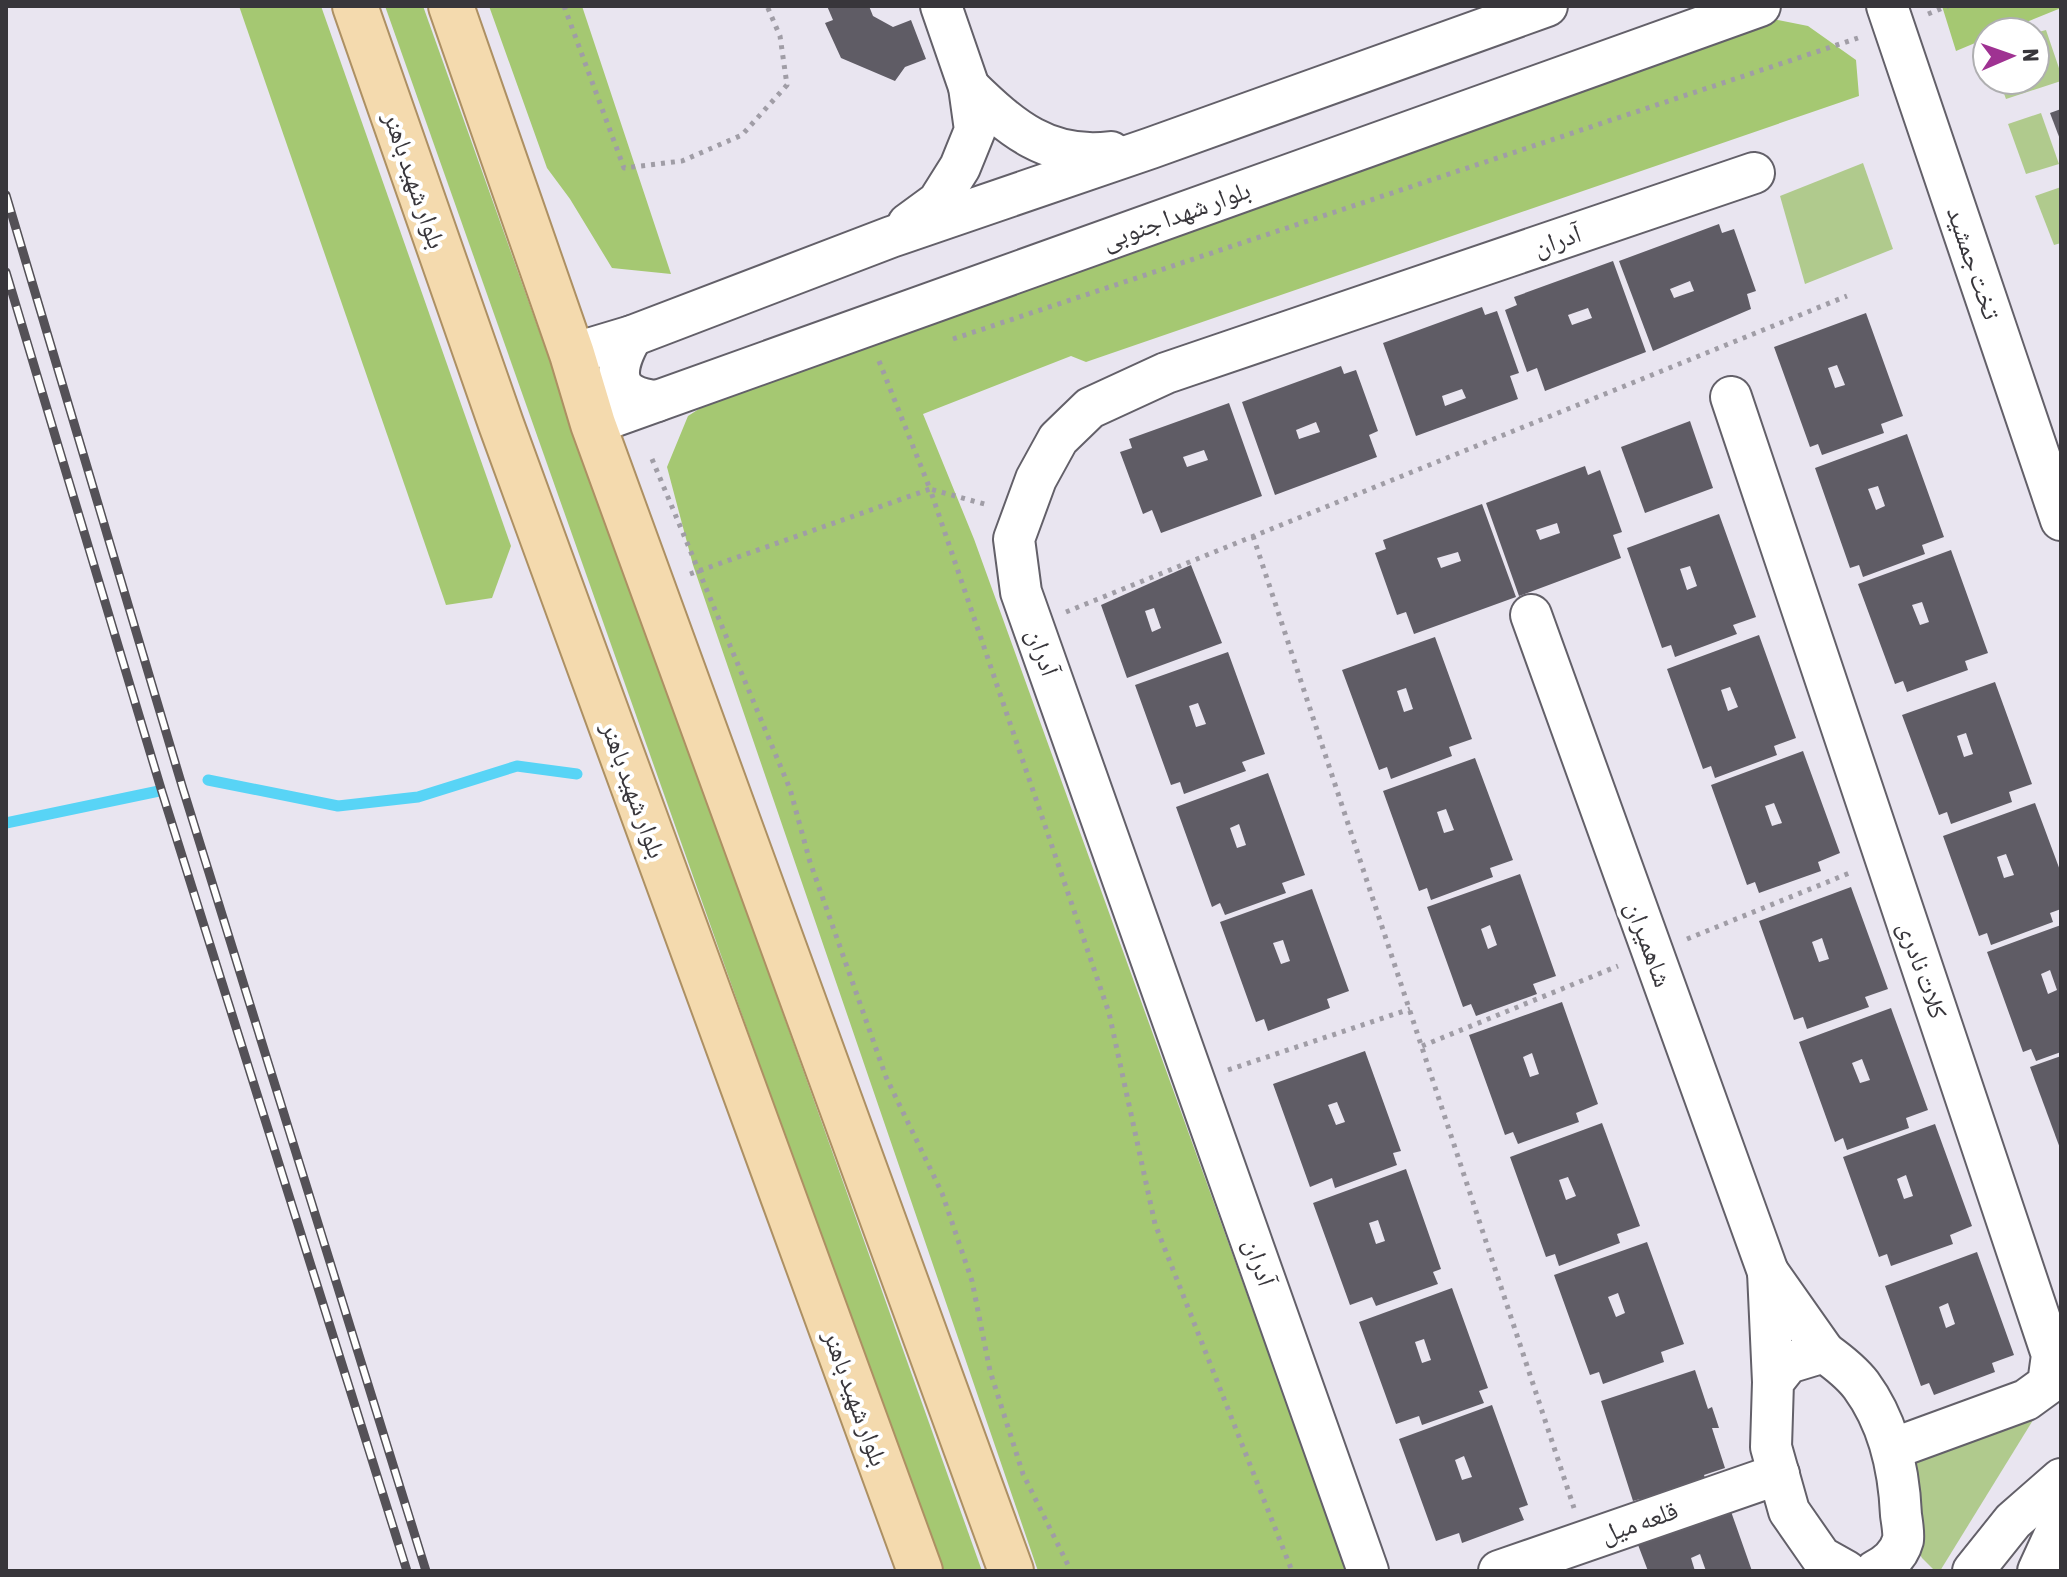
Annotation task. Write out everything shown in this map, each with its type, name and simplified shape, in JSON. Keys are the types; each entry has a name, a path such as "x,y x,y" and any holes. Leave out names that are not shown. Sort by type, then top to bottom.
{"main road":[{"name":"بلوار شهید باهنر","path":"355,6 501,424 920,1571"},
{"path":"451,6 572,354 627,411 654,593 1011,1571"}],"street":[{"path":"891,237 938,202 960,167 975,130 969,87 941,6"},
{"path":"572,354 632,336 891,237 1151,148 1547,6"},
{"name":"بلوار شهدا جنوبی","path":"627,411 1760,6"},
{"name":"تخت جمشید","path":"1891,16 2061,520"},
{"path":"969,87 1007,124 1056,149 1086,155 1151,148"},
{"name":"آدران","path":"1368,1571 1021,592 1014,539 1036,479 1058,439 1090,408 1166,373 1754,173"},
{"path":"627,411 633,397 624,389 619,378 619,363 632,336"},
{"name":"کلات نادری","path":"1731,397 2052,1355 2048,1384 2026,1400 1892,1449"},
{"name":"شاهمیران","path":"1531,615 1768,1272"},
{"path":"1768,1272 1825,1353 1860,1384 1876,1410 1892,1449 1901,1497 1903,1540 1885,1569"},
{"path":"1768,1272 1773,1382 1771,1447 1789,1511 1831,1566"},
{"path":"1773,1382 1788,1363 1810,1354 1825,1353"},
{"name":"قلعه میل","path":"1499,1571 1590,1556 1779,1474"},
{"path":"1973,1571 2013,1521 2061,1479"},
{"path":"2038,1571 2061,1521"}],"path":[{"path":"564,6 624,168 682,161 742,135 787,85 780,36 767,6"},
{"path":"940,343 1891,16 1948,6"},
{"path":"1033,626 1847,296"},
{"path":"865,326 930,489 1109,1013 1155,1224 1292,1571"},
{"path":"880,363 895,358"},
{"path":"627,411 790,789 815,877 886,1077 942,1193 972,1281 990,1371 1023,1474 1071,1571"},
{"path":"654,593 698,570 930,489 1023,515"},
{"path":"1253,536 1590,1556"},
{"path":"1196,1081 1410,1009"}],"green space":[{"path":"239,6 321,6 511,546 492,598 446,605"},
{"path":"385,6 423,6 982,1571 939,1571"},
{"path":"489,6 582,6 671,274 612,268 547,168"},
{"path":"1942,6 2061,6 2041,16 1971,16 1971,45 1956,51"},
{"path":"1758,16 1808,26 1856,60 1859,96 1086,362 1071,356 923,414 974,539 1347,1571 1038,1571 693,565 667,467 688,416 741,382"},
{"path":"2051,45 2061,74 2061,81 2051,84"},
{"path":"2041,113 2059,164 2026,174 2008,124"},
{"path":"1863,163 1893,249 1805,284 1780,196"},
{"path":"2061,187 2061,243 2054,245 2035,196"},
{"path":"2046,1399 1940,1571 1935,1571 1914,1544 1913,1452"}],"building":[{"path":"827,6 869,6 873,16 893,27 911,20 926,59 905,67 895,81 841,58 825,23 833,20"},
{"path":"2061,109 2061,142 2050,113"},
{"path":"1719,224 1722,233 1734,229 1756,291 1747,294 1751,309 1653,351 1619,261","holes":["1690,281 1694,291 1674,298 1670,289"]},
{"path":"1613,261 1646,352 1545,391 1537,368 1527,372 1505,310 1517,305 1514,297","holes":["1588,308 1592,318 1572,325 1568,315"]},
{"path":"1482,307 1485,315 1497,311 1519,373 1510,376 1518,399 1416,436 1383,343","holes":["1462,389 1466,398 1445,406 1442,396"]},
{"path":"1866,313 1903,416 1881,424 1884,433 1822,455 1818,444 1810,447 1774,347","holes":["1837,365 1845,385 1835,388 1828,368"]},
{"path":"1341,366 1344,374 1356,370 1378,431 1369,435 1377,457 1275,495 1242,402","holes":["1316,422 1320,432 1299,439 1296,430"]},
{"path":"1229,403 1262,496 1161,533 1152,510 1143,514 1120,452 1132,448 1129,439","holes":["1204,450 1208,460 1187,467 1183,457"]},
{"path":"1690,421 1713,488 1645,513 1621,447"},
{"path":"1907,434 1944,537 1922,545 1925,554 1863,577 1859,565 1850,568 1815,468","holes":["1878,486 1885,506 1876,510 1868,489"]},
{"path":"1585,466 1588,475 1600,470 1622,532 1613,535 1621,558 1519,596 1486,503","holes":["1557,523 1560,533 1540,540 1536,530"]},
{"path":"1482,504 1516,597 1414,634 1406,612 1397,615 1375,553 1386,549 1383,540","holes":["1458,552 1461,561 1441,568 1437,558"]},
{"path":"1719,514 1756,617 1733,625 1737,634 1675,657 1671,645 1662,648 1627,548","holes":["1690,566 1697,586 1687,590 1680,569"]},
{"path":"1951,550 1988,653 1965,661 1968,670 1907,692 1903,681 1895,684 1858,584","holes":["1922,602 1929,622 1920,625 1912,605"]},
{"path":"1191,565 1222,643 1127,678 1101,605","holes":["1154,608 1161,628 1152,632 1145,611"]},
{"path":"1759,635 1796,738 1774,746 1777,755 1715,778 1711,766 1703,769 1667,669","holes":["1730,687 1738,707 1728,711 1721,690"]},
{"path":"1435,637 1472,739 1449,747 1452,756 1391,779 1387,767 1379,770 1342,670","holes":["1406,688 1413,709 1404,712 1397,691"]},
{"path":"1228,652 1265,754 1242,762 1246,771 1184,794 1180,782 1171,785 1135,685","holes":["1198,703 1206,724 1196,727 1189,706"]},
{"path":"1995,682 2032,784 2009,792 2012,802 1951,824 1947,812 1939,815 1902,715","holes":["1966,733 1973,754 1964,757 1957,736"]},
{"path":"1803,751 1840,853 1818,862 1821,871 1759,893 1755,882 1747,885 1711,785","holes":["1774,803 1782,823 1772,826 1765,806"]},
{"path":"1475,758 1513,860 1490,868 1493,877 1431,900 1427,888 1419,891 1383,791","holes":["1446,809 1454,830 1444,833 1437,812"]},
{"path":"1268,773 1305,875 1282,883 1286,893 1225,915 1220,903 1212,907 1176,807","holes":["1239,824 1246,845 1237,848 1230,828"]},
{"path":"2035,803 2061,873 2061,909 2050,913 2053,922 1991,945 1987,933 1979,936 1943,836","holes":["2006,854 2014,875 2004,878 1997,857"]},
{"path":"1520,874 1556,976 1533,984 1537,994 1476,1016 1471,1004 1463,1007 1427,907","holes":["1490,925 1497,945 1488,949 1481,929"]},
{"path":"1851,887 1888,989 1865,997 1869,1007 1807,1029 1803,1017 1794,1020 1759,921","holes":["1822,938 1829,959 1819,962 1812,942"]},
{"path":"1312,889 1349,991 1327,999 1330,1008 1268,1031 1264,1019 1256,1022 1220,922","holes":["1283,940 1290,961 1281,964 1273,943"]},
{"path":"2061,925 2061,1052 2036,1061 2031,1049 2023,1052 1987,952","holes":["2050,970 2057,990 2048,994 2041,974"]},
{"path":"1562,1002 1598,1104 1576,1113 1579,1122 1518,1144 1513,1132 1505,1135 1469,1035","holes":["1532,1053 1539,1074 1530,1077 1523,1057"]},
{"path":"1891,1008 1928,1110 1906,1118 1909,1128 1847,1150 1843,1138 1835,1142 1799,1042","holes":["1862,1059 1870,1080 1860,1083 1852,1063"]},
{"path":"1365,1051 1401,1151 1393,1153 1397,1165 1335,1188 1332,1178 1310,1187 1273,1084","holes":["1337,1102 1345,1122 1336,1125 1328,1105"]},
{"path":"2061,1056 2061,1151 2030,1067"},
{"path":"1602,1123 1640,1226 1617,1234 1620,1243 1559,1266 1555,1254 1546,1257 1510,1157","holes":["1568,1177 1576,1196 1566,1200 1559,1180"]},
{"path":"1935,1124 1972,1226 1950,1235 1953,1244 1891,1266 1887,1254 1879,1257 1843,1157","holes":["1906,1175 1913,1196 1904,1199 1897,1179"]},
{"path":"1406,1169 1441,1269 1433,1272 1438,1284 1376,1306 1372,1297 1350,1305 1313,1203","holes":["1378,1220 1385,1241 1376,1244 1369,1223"]},
{"path":"1647,1242 1684,1344 1661,1352 1664,1362 1603,1384 1599,1372 1590,1375 1554,1275","holes":["1618,1293 1625,1313 1616,1317 1608,1297"]},
{"path":"1977,1252 2014,1355 1992,1363 1995,1372 1934,1395 1929,1383 1921,1386 1885,1286","holes":["1948,1303 1955,1324 1946,1328 1939,1307"]},
{"path":"1452,1288 1488,1388 1479,1391 1484,1403 1422,1425 1419,1416 1396,1424 1359,1322","holes":["1424,1339 1431,1360 1422,1363 1415,1342"]},
{"path":"1695,1370 1708,1409 1712,1407 1719,1428 1712,1428 1725,1468 1704,1475 1707,1484 1642,1505 1640,1499 1633,1501 1601,1401"},
{"path":"1492,1405 1528,1505 1519,1508 1524,1520 1462,1543 1459,1533 1436,1541 1399,1439","holes":["1464,1456 1472,1477 1462,1480 1455,1460"]},
{"path":"1728,1503 1752,1571 1706,1571 1700,1554 1691,1558 1695,1571 1648,1571 1635,1537"}],"waterway":[{"path":"208,780 338,806 418,797 517,766 577,774"},
{"path":"6,823 159,791"}],"railway":[{"path":"6,195 183,789 426,1571"},
{"path":"6,272 162,792 407,1571"}]}
